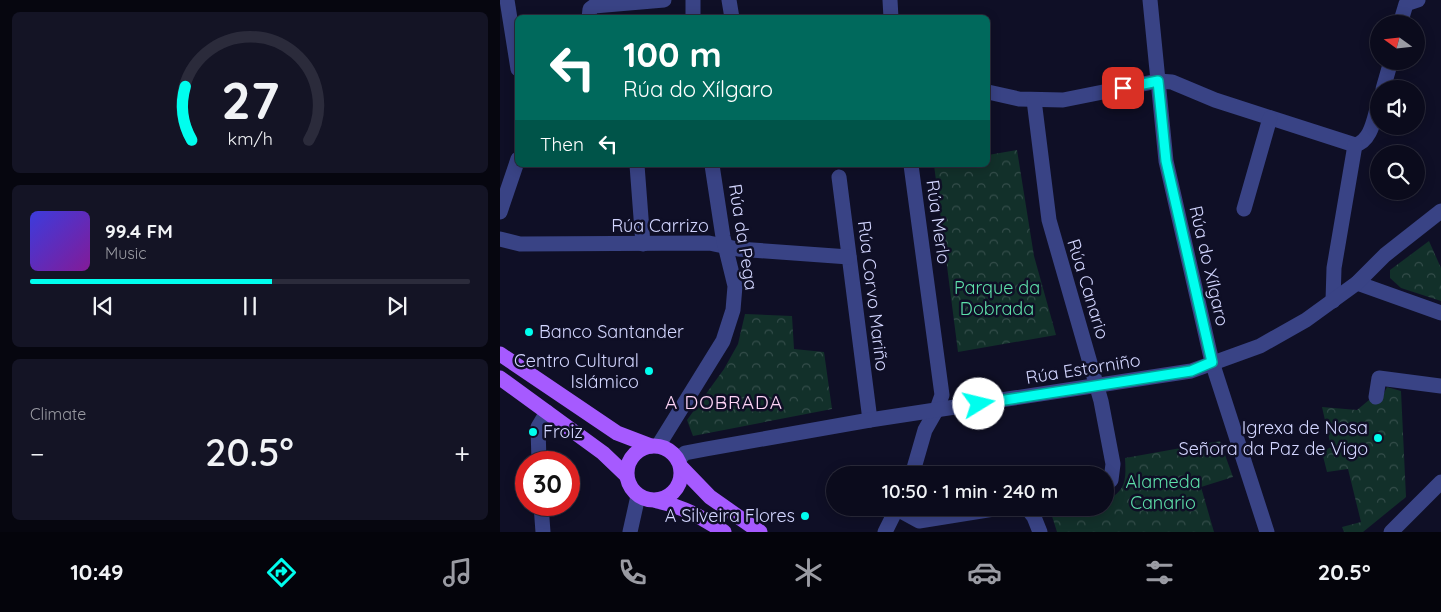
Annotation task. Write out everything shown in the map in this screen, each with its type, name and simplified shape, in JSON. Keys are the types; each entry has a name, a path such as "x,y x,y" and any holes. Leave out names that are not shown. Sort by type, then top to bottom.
{"main road":[{"path":"500,354 617,433 673,453 679,464 710,496 760,532"},
{"path":"500,378 603,453 626,476"},
{"path":"655,446 641,448 632,455 627,465 626,476 628,484 638,496 690,510 724,532"},
{"path":"657,501 668,497 676,489 681,479 679,464"}],"street":[{"path":"507,0 515,40"},
{"path":"589,15 590,9 594,6 664,0"},
{"path":"693,0 693,15"},
{"path":"729,0 732,15"},
{"name":"Rúa do Xílgaro","path":"1150,0 1166,161 1212,362 1267,532"},
{"path":"1403,15 1406,4 1418,0"},
{"path":"990,93 1019,100 1063,100 1158,81 1172,82 1214,100 1355,145 1362,143 1370,131"},
{"name":"Rúa Canario","path":"1034,100 1049,220 1098,385 1113,466"},
{"path":"1244,210 1270,118"},
{"path":"1334,300 1334,268 1355,145"},
{"path":"500,212 516,167"},
{"path":"637,167 643,244"},
{"name":"Rúa da Pega","path":"655,446 723,341 730,326 734,286 725,246 712,167"},
{"name":"Rúa Merlo","path":"911,167 942,395 937,410 925,430 915,466"},
{"name":"Rúa Corvo Mariño","path":"839,177 870,420"},
{"name":"Rúa Estorniño","path":"679,464 686,453 706,448 870,420 1191,371 1260,346 1334,300 1357,284 1385,255 1441,211"},
{"name":"Rúa Carrizo","path":"500,239 520,244 709,243 849,257"},
{"path":"1357,284 1441,313"},
{"path":"1376,397 1379,378 1441,386"},
{"path":"539,451 538,427 547,412"},
{"path":"911,414 925,430"},
{"path":"1391,532 1441,482"},
{"path":"630,532 638,496"},
{"path":"542,516 543,532"},
{"path":"884,532 893,516"},
{"path":"911,516 919,521 950,516"},
{"path":"1033,516 1040,532"}],"green space":[{"name":"Parque da Dobrada","path":"1017,150 1034,256 1056,335 958,352 934,167 990,167 990,155"},
{"path":"1429,241 1441,268 1441,301 1401,288 1390,278 1390,270"},
{"path":"745,314 792,316 794,349 824,352 832,409 693,436 687,420 724,369 738,344"},
{"path":"1387,387 1401,391 1406,497 1363,532 1344,532 1342,527 1361,522 1348,469 1327,472 1322,452 1331,447 1322,407 1357,410 1369,400 1380,402"},
{"name":"Alameda Canario","path":"1220,441 1233,477 1201,487 1214,532 1057,532 1052,516 1114,516 1114,496 1124,484 1125,458"}],"place":[{"name":"Banco Santander","path":"529,332"},
{"name":"Centro Cultural Islámico","path":"649,371"},
{"name":"Froiz","path":"533,432"},
{"name":"Igrexa de Nosa Señora da Paz de Vigo","path":"1378,438"},
{"name":"A Silveira Flores","path":"805,516"}],"district":[{"name":"A DOBRADA","path":"724,402"}],"route":[{"path":"979,404 1191,371 1212,362 1166,161 1158,98 1158,81 1123,88"}]}
